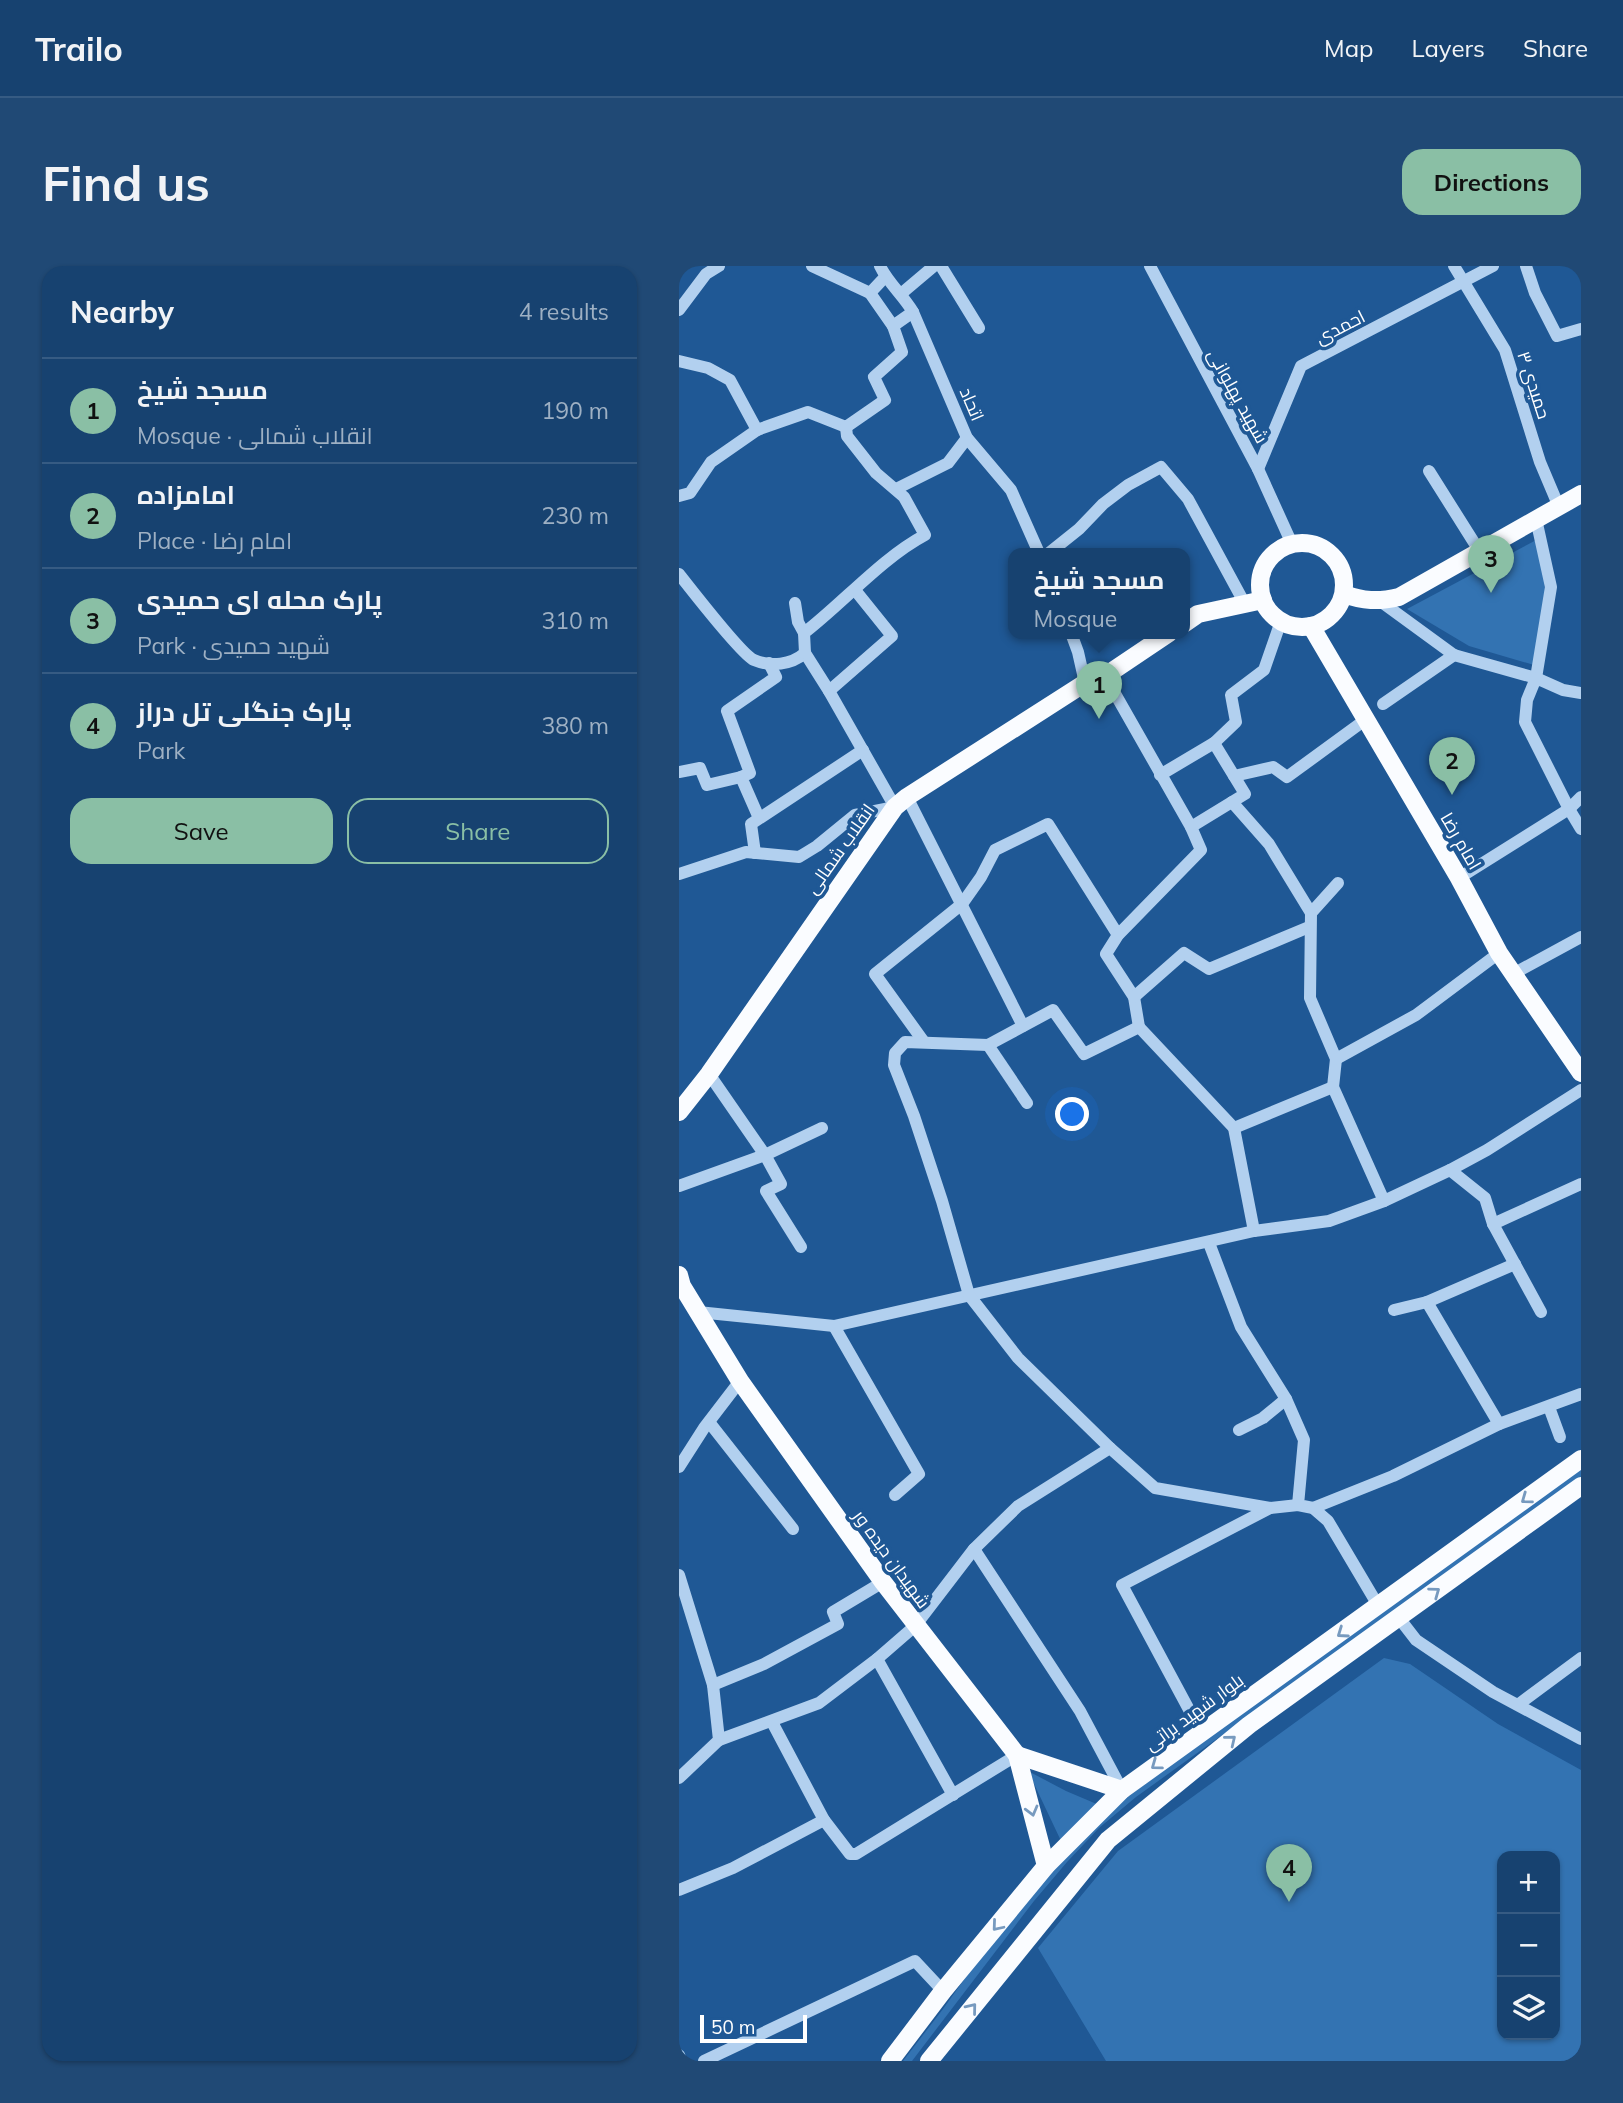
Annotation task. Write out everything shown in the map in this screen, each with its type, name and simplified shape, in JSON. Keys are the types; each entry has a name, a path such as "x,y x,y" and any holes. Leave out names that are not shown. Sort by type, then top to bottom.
{"main road":[{"path":"1344,594 1358,599 1380,601 1399,597 1581,495"},
{"path":"1190,620 1198,614 1254,602 1268,609 1281,621 1311,626 1329,618 1341,603 1344,594 1342,570 1335,558 1324,548 1311,544 1283,547 1272,555 1264,566 1254,602"},
{"name":"امام رضا","path":"1311,626 1459,878 1499,953 1581,1073"},
{"name":"انقلاب شمالی","path":"679,1112 709,1074 901,802 1085,683 1105,676 1160,639"},
{"name":"شهیدان دیده ور","path":"680,1282 740,1381 883,1582 1017,1755 1046,1866"},
{"name":"بلوار شهید براتی","path":"890,2061 943,1991 1046,1866 1122,1790 1581,1459"},
{"path":"929,2061 1108,1840 1249,1725 1581,1486"},
{"path":"1017,1755 1122,1790"}],"street":[{"path":"679,310 706,274 719,266"},
{"path":"812,266 870,293 893,326 902,352 874,377 885,400 846,427"},
{"path":"902,293 934,266"},
{"path":"941,266 979,328"},
{"name":"شهید پهلوانی","path":"1150,266 1258,468 1292,544"},
{"name":"حمیدی ۳","path":"1454,266 1505,350 1540,462 1559,508"},
{"name":"احمدی","path":"1258,468 1301,366 1493,266"},
{"path":"1526,266 1535,293 1557,337 1581,329"},
{"path":"870,293 883,271"},
{"name":"اتحاد","path":"883,271 902,293 913,312 967,438 1011,490 1037,548"},
{"path":"893,326 913,312"},
{"path":"679,361 708,368 730,380 757,430"},
{"path":"679,496 690,492 711,461 757,430 808,412 846,427"},
{"path":"804,633 902,547 925,535 904,496 876,473 847,436 846,427"},
{"path":"897,489 948,463 967,438"},
{"path":"1055,548 1079,529 1103,504 1128,485 1161,467 1188,499 1254,602"},
{"path":"1429,471 1480,552"},
{"path":"1535,519 1551,587 1536,678 1527,700 1525,722 1575,807 1581,829"},
{"path":"679,574 751,659 778,664 796,661 804,653"},
{"path":"829,691 892,636 855,590"},
{"path":"1380,601 1454,654 1536,678 1563,690 1581,693"},
{"path":"795,603 798,622 804,633 804,653 863,750 901,802 962,904 1023,1026"},
{"path":"1160,775 1214,743 1236,722 1231,695 1264,670 1281,621"},
{"path":"1073,639 1085,683"},
{"path":"1383,704 1454,654"},
{"path":"679,772 700,768 707,785 750,773 727,711 776,677 769,663"},
{"path":"1105,676 1191,827 1201,850 1118,935 1106,954 1134,997 1139,1027 1234,1128 1254,1231"},
{"path":"1234,776 1273,766 1287,777 1365,720"},
{"path":"1191,827 1245,794 1214,743"},
{"path":"755,853 751,824 863,750"},
{"path":"741,777 759,818"},
{"path":"1459,878 1575,807 1581,797"},
{"path":"679,874 746,852 799,857 855,815 901,802"},
{"path":"1232,802 1269,844 1310,920 1310,998 1336,1059 1333,1087 1384,1201"},
{"path":"924,1042 875,974 962,904 981,877 995,850 1048,824 1118,935"},
{"path":"1134,997 1184,953 1209,969 1310,920 1338,883"},
{"path":"1513,974 1581,937"},
{"path":"1336,1059 1416,1015 1499,953"},
{"path":"1139,1027 1084,1054 1053,1010 988,1045 905,1042 895,1053 894,1065 942,1201 969,1295 1018,1358 1155,1488 1270,1507 1298,1505 1313,1508 1328,1521 1379,1607"},
{"path":"988,1045 1027,1103"},
{"path":"709,1074 765,1155 781,1184 766,1191 801,1247"},
{"path":"1234,1128 1333,1087"},
{"path":"698,1312 834,1326 1254,1231 1329,1221 1384,1201 1450,1170 1487,1150 1581,1090"},
{"path":"679,1186 765,1155 822,1128"},
{"path":"1450,1170 1485,1198 1493,1224 1541,1312"},
{"path":"1493,1224 1578,1189"},
{"path":"1209,1242 1241,1327 1286,1399 1304,1440 1298,1505"},
{"path":"1394,1310 1427,1302 1515,1264"},
{"path":"1427,1302 1499,1424"},
{"path":"834,1326 919,1474 895,1494"},
{"path":"679,1467 740,1381"},
{"path":"1313,1508 1393,1476 1499,1424 1581,1394"},
{"path":"1239,1430 1263,1418 1286,1399"},
{"path":"1549,1407 1560,1437"},
{"path":"709,1422 793,1529"},
{"path":"679,1778 719,1740 819,1703 877,1659 915,1626 974,1549 1018,1506 1110,1448"},
{"path":"1201,1732 1122,1585 1270,1507"},
{"path":"974,1549 1080,1711 1122,1790"},
{"path":"679,1575 713,1685 719,1740"},
{"path":"713,1685 764,1664 838,1624 833,1612 883,1582"},
{"path":"1399,1618 1416,1640 1493,1692 1581,1739"},
{"path":"1519,1704 1581,1658"},
{"path":"877,1659 953,1794"},
{"path":"772,1722 824,1820 850,1854 856,1854 1017,1755"},
{"path":"679,1890 733,1868 824,1820"},
{"path":"704,2061 915,1961 943,1991"},
{"path":"679,2055 681,2061"}],"shaded area":[{"path":"1540,538 1545,602 1542,633 1534,665 1469,646 1407,609"},
{"path":"1581,1468 1581,1477 1136,1797 1099,1828 1034,1901 912,2061 903,2061 1017,1906 1100,1818 1206,1738"},
{"path":"1384,1658 1410,1664 1498,1724 1581,1770 1581,2061 1106,2061 1038,1948 1118,1851"},
{"path":"1028,1771 1099,1805 1062,1843"}],"place":[{"name":"پارک محله ای حمیدی","path":"1491,593"},
{"name":"مسجد شیخ","path":"1099,719"},
{"name":"امامزاده","path":"1452,795"},
{"name":"پارک جنگلی تل دراز","path":"1289,1902"}]}
